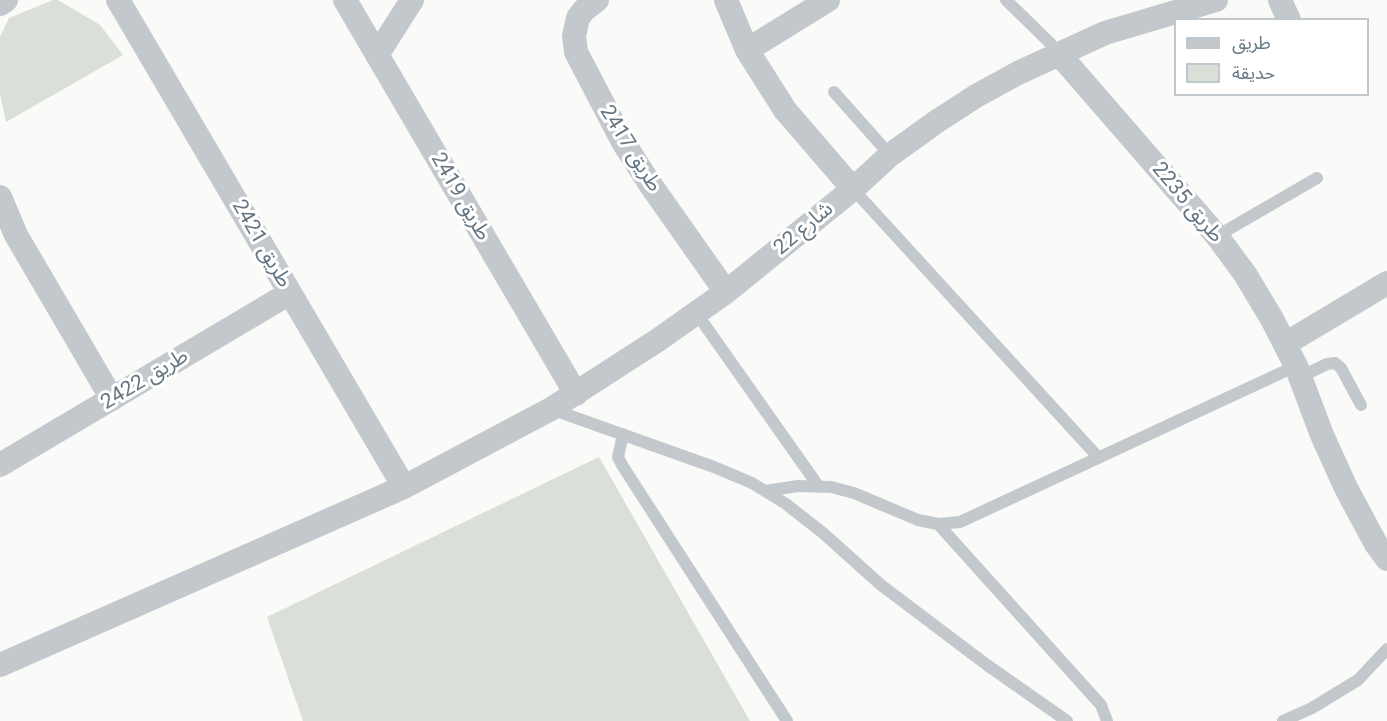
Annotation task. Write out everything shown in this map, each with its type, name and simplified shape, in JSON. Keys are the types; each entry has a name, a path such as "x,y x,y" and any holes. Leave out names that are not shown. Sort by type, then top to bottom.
{"street":[{"path":"0,4 6,0"},
{"name":"طريق 2421","path":"118,0 404,487"},
{"name":"طريق 2419","path":"345,0 576,394"},
{"path":"377,55 412,0"},
{"name":"طريق 2417","path":"597,0 578,18 574,36 576,52 623,142 726,292"},
{"path":"726,0 747,50 785,110 853,189"},
{"path":"747,50 828,0"},
{"name":"شارع 22","path":"0,664 404,487 550,409 697,314 853,189 890,155 976,96 1018,73 1105,33 1216,0"},
{"path":"1280,0 1288,18"},
{"name":"طريق 2235","path":"1059,54 1216,236 1245,274 1285,344 1346,488 1387,559"},
{"path":"0,196 16,235 112,399"},
{"path":"1285,344 1387,283"},
{"name":"طريق 2422","path":"0,465 290,293"}],"lane":[{"path":"1006,0 1059,54"},
{"path":"834,92 890,155"},
{"path":"1216,236 1317,178"},
{"path":"853,189 1098,457"},
{"path":"697,314 819,487"},
{"path":"765,491 798,486 831,487 854,493 918,520 938,524 960,522 1098,457 1298,372 1335,363 1341,368 1361,405"},
{"path":"550,409 714,467 752,483 786,504 823,533 890,592 987,665 1067,721"},
{"path":"623,434 618,457 622,465 787,721"},
{"path":"938,524 1101,705 1107,721"},
{"path":"1283,721 1312,708 1358,680 1387,649"}],"green space":[{"path":"58,0 100,25 123,55 6,122 0,94 0,37 9,18"},
{"path":"599,457 750,721 303,721 267,617"}]}
